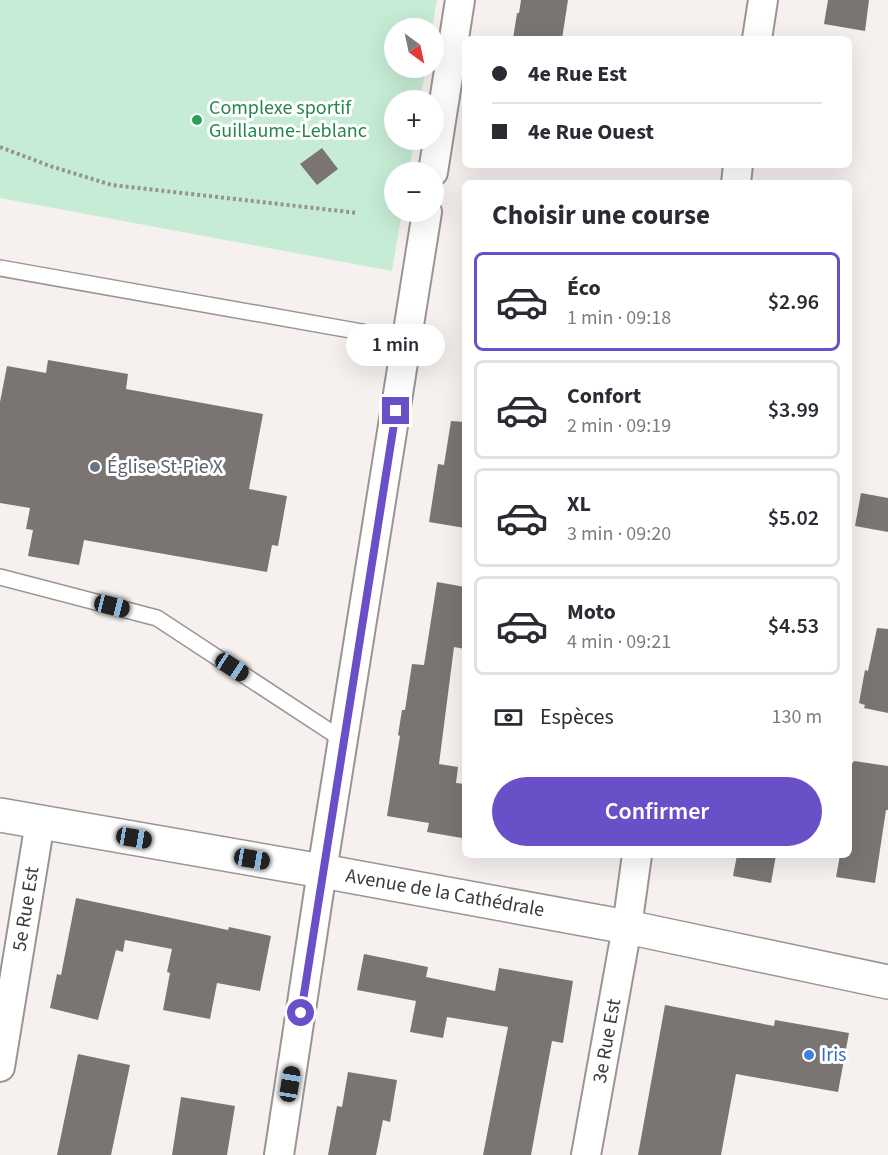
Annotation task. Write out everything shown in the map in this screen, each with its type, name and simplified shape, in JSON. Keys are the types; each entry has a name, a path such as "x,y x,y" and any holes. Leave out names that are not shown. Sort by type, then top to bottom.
{"street":[{"path":"435,162 460,0"},
{"path":"757,36 763,0"},
{"path":"279,1155 425,222"},
{"name":"Avenue de la Cathédrale","path":"0,815 627,927 888,982"},
{"name":"5e Rue Est","path":"0,1067 40,822"},
{"name":"3e Rue Est","path":"586,1155 627,927 637,858"}],"lane":[{"path":"0,268 407,340"},
{"path":"0,578 157,618 343,740"}],"path":[{"path":"0,147 50,166 112,185 358,213"}],"green space":[{"name":"Complexe sportif Guillaume-Leblanc","path":"0,0 437,0 434,18 384,18 384,78 424,78 422,90 384,90 384,150 412,150 411,162 384,162 384,222 400,222 392,271 0,198"}],"building":[{"path":"521,0 568,0 562,36 513,36 517,13 519,13"},
{"path":"828,0 869,0 865,31 824,24"},
{"path":"322,148 338,169 317,185 300,164"},
{"name":"Église St-Pie X","path":"48,360 128,374 126,389 263,414 249,489 287,496 278,546 272,545 267,572 84,540 79,565 28,556 33,530 26,529 30,508 0,503 0,402 7,366 46,373"},
{"path":"451,421 462,422 462,528 429,522 438,464 444,465"},
{"path":"861,493 888,498 888,532 855,526"},
{"path":"437,582 462,586 462,648 454,647 439,764 458,767 456,783 462,784 462,838 427,832 429,823 387,816 402,710 405,710 412,664 424,665"},
{"path":"877,628 888,629 888,713 864,708 865,705 859,703 865,670 868,671"},
{"path":"854,761 888,766 888,810 886,810 875,883 836,877 839,858 852,858"},
{"path":"736,858 775,858 771,883 733,876"},
{"path":"76,898 228,930 229,927 271,936 260,991 217,983 210,1019 163,1010 172,949 125,940 123,952 116,950 98,1020 50,1008 57,974 61,975"},
{"path":"364,954 428,967 426,977 495,991 499,968 573,981 563,1043 552,1041 531,1155 483,1155 508,1027 447,1017 443,1038 410,1032 416,1001 357,990"},
{"path":"665,1005 774,1026 775,1020 849,1033 838,1092 736,1074 721,1155 638,1155"},
{"path":"78,1054 130,1065 111,1155 57,1155"},
{"path":"348,1072 397,1080 390,1122 383,1120 376,1155 328,1155 337,1106 342,1107"},
{"path":"181,1097 235,1106 227,1155 172,1155"}],"place":[{"name":"Complexe sportif Guillaume-Leblanc","path":"197,120"},
{"name":"Église St-Pie X","path":"95,467"},
{"name":"Iris","path":"809,1055"}],"route":[{"path":"301,1013 396,411"}]}
